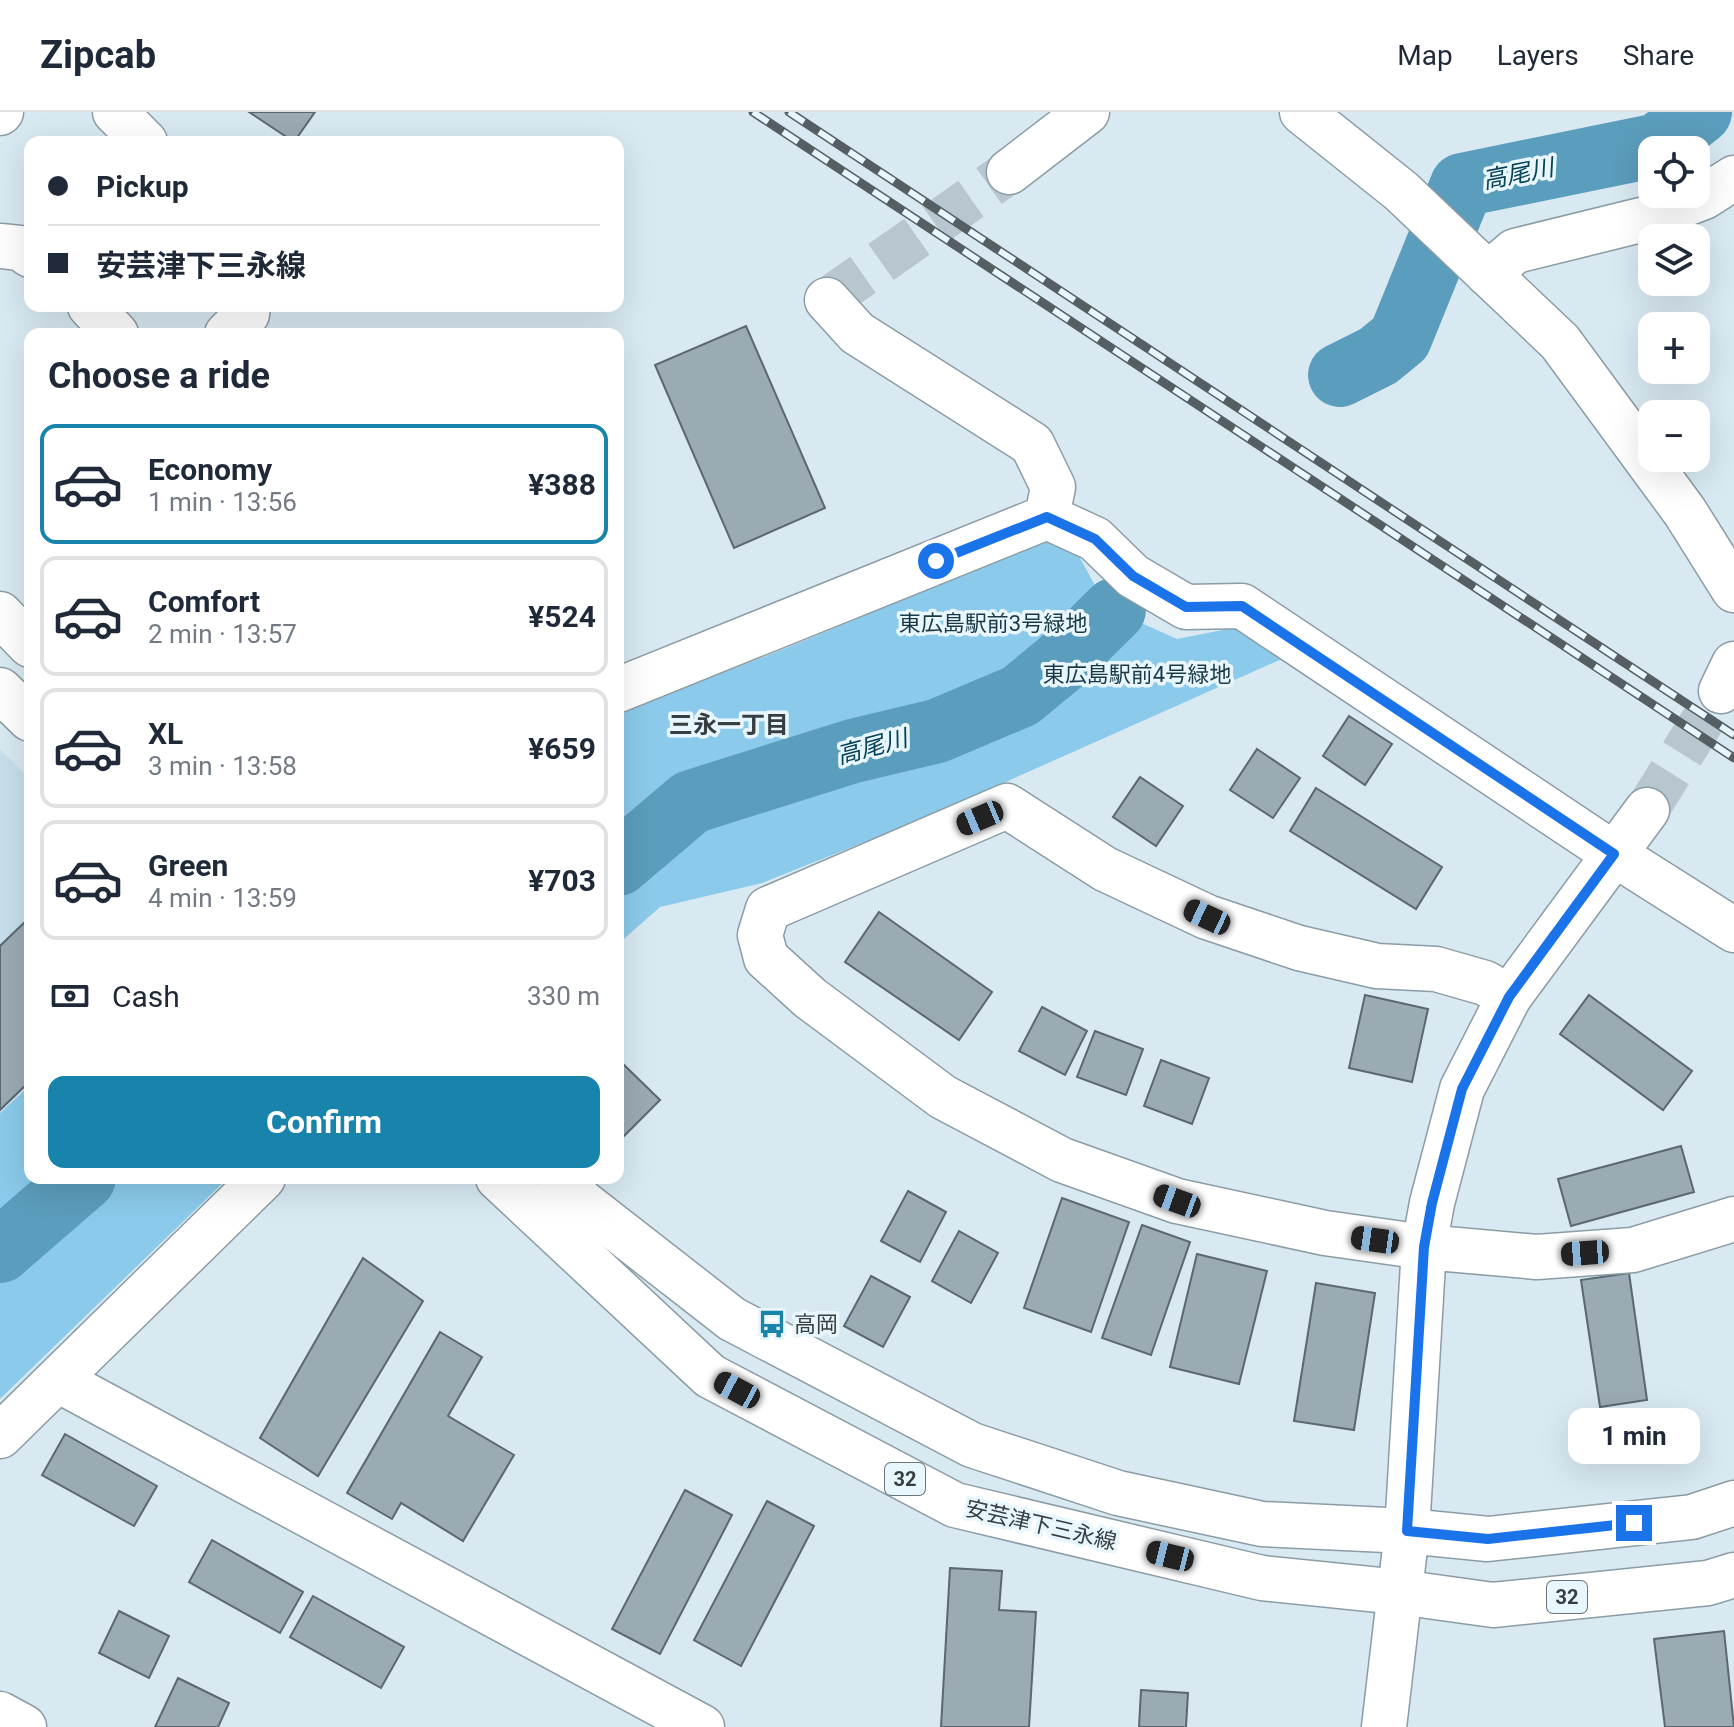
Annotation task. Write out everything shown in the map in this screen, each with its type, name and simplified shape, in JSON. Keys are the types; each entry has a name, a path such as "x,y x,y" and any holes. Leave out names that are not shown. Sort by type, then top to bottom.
{"street":[{"path":"115,112 139,136"},
{"path":"1009,172 1087,112"},
{"path":"1302,112 1401,191 1560,342 1685,512 1734,590"},
{"path":"1488,274 1515,251 1649,218 1704,197 1734,178"},
{"path":"0,246 24,251"},
{"path":"827,300 857,333 1032,444 1053,487 1047,517"},
{"path":"96,312 110,328"},
{"path":"233,328 247,312"},
{"path":"624,688 1047,517 1095,539 1133,576 1186,607 1242,606 1614,854 1734,930"},
{"path":"0,614 24,639"},
{"path":"0,690 24,713"},
{"path":"1509,997 1485,983 1436,969 1377,966 1299,948 1207,917 1105,869 1007,806 768,909 760,935 766,958 810,998 943,1097 1062,1160 1177,1201 1325,1233 1424,1247 1537,1257 1633,1250 1734,1219"},
{"path":"1384,1727 1407,1531 1424,1247 1432,1203 1462,1089 1509,997 1647,810"},
{"path":"0,1436 257,1184"},
{"name":"安芸津下三永線","path":"504,1184 710,1376 955,1505 1262,1578 1493,1605 1708,1583 1734,1575"},
{"path":"564,1184 582,1202 732,1319 972,1445 1118,1493 1262,1524 1407,1531 1488,1539 1692,1517 1734,1503"},
{"path":"58,1380 702,1727"},
{"path":"0,1714 24,1727"}],"shaded area":[{"path":"0,749 24,773 24,1037 0,1059"}],"green space":[{"name":"東広島駅前3号緑地","path":"1047,535 1079,556 1103,600 1028,671 930,713 683,792 624,836 624,708 781,650"},
{"name":"東広島駅前4号緑地","path":"1121,614 1177,639 1238,627 1284,658 927,817 762,883 660,907 624,939 624,876 686,830 718,811 885,763 1033,710 1086,666"},
{"path":"24,1091 24,1184 222,1184 0,1399 0,1113"}],"building":[{"path":"249,112 315,112 298,136 285,136"},
{"path":"746,326 825,508 734,548 655,365"},
{"path":"1349,716 1392,744 1365,785 1323,756"},
{"path":"1257,749 1300,778 1273,818 1230,790"},
{"path":"1140,777 1183,806 1156,846 1113,817"},
{"path":"1316,788 1442,867 1416,909 1290,831"},
{"path":"879,912 992,992 959,1040 845,962"},
{"path":"24,923 24,1087 0,1110 0,946"},
{"path":"1365,995 1428,1009 1412,1082 1349,1068"},
{"path":"1589,995 1692,1071 1663,1110 1560,1034"},
{"path":"1042,1007 1087,1031 1065,1075 1019,1051"},
{"path":"1095,1031 1143,1049 1126,1095 1077,1077"},
{"path":"1161,1060 1209,1078 1192,1124 1144,1106"},
{"path":"624,1065 660,1100 624,1136"},
{"path":"1681,1146 1694,1192 1571,1226 1558,1179"},
{"path":"908,1191 946,1212 920,1262 881,1241"},
{"path":"1062,1198 1129,1222 1091,1332 1024,1308"},
{"path":"1142,1225 1190,1242 1151,1355 1102,1338"},
{"path":"959,1231 998,1253 971,1303 932,1281"},
{"path":"1197,1254 1267,1271 1239,1384 1170,1367"},
{"path":"363,1258 423,1301 318,1476 260,1438"},
{"path":"1629,1273 1647,1400 1600,1407 1581,1280"},
{"path":"871,1276 910,1297 883,1347 844,1326"},
{"path":"1316,1283 1375,1293 1354,1430 1294,1421"},
{"path":"440,1332 482,1357 448,1416 514,1455 463,1541 401,1503 392,1519 347,1493"},
{"path":"65,1434 157,1486 134,1526 42,1475"},
{"path":"685,1490 732,1515 660,1654 612,1629"},
{"path":"767,1501 814,1526 741,1666 694,1640"},
{"path":"212,1540 303,1592 280,1633 189,1582"},
{"path":"950,1568 1002,1571 999,1610 1036,1612 1029,1727 941,1727"},
{"path":"313,1596 404,1647 381,1688 290,1637"},
{"path":"119,1611 169,1636 149,1678 99,1653"},
{"path":"1724,1631 1734,1727 1665,1727 1654,1639"},
{"path":"178,1678 229,1703 218,1727 155,1727"},
{"path":"1141,1690 1188,1693 1186,1727 1139,1727"}],"waterway":[{"name":"高尾川","path":"1340,375 1378,356 1400,338 1462,185 1658,145 1700,112"},
{"name":"高尾川","path":"624,859 691,802 853,751 937,731 1020,696 1060,663 1114,610"},
{"name":"高尾川","path":"0,1251 77,1184"}],"tunnel":[{"path":"827,300 1009,172"},
{"path":"1647,810 1721,691"}],"railway":[{"path":"753,112 1734,758"},
{"path":"789,112 1734,735"}],"place":[{"name":"高岡","path":"772,1324"}],"district":[{"name":"三永一丁目","path":"729,725"}],"route":[{"path":"936,561 1047,517 1095,539 1133,576 1186,607 1242,606 1614,854 1509,997 1462,1089 1432,1203 1424,1247 1407,1531 1488,1539 1634,1523"}]}
